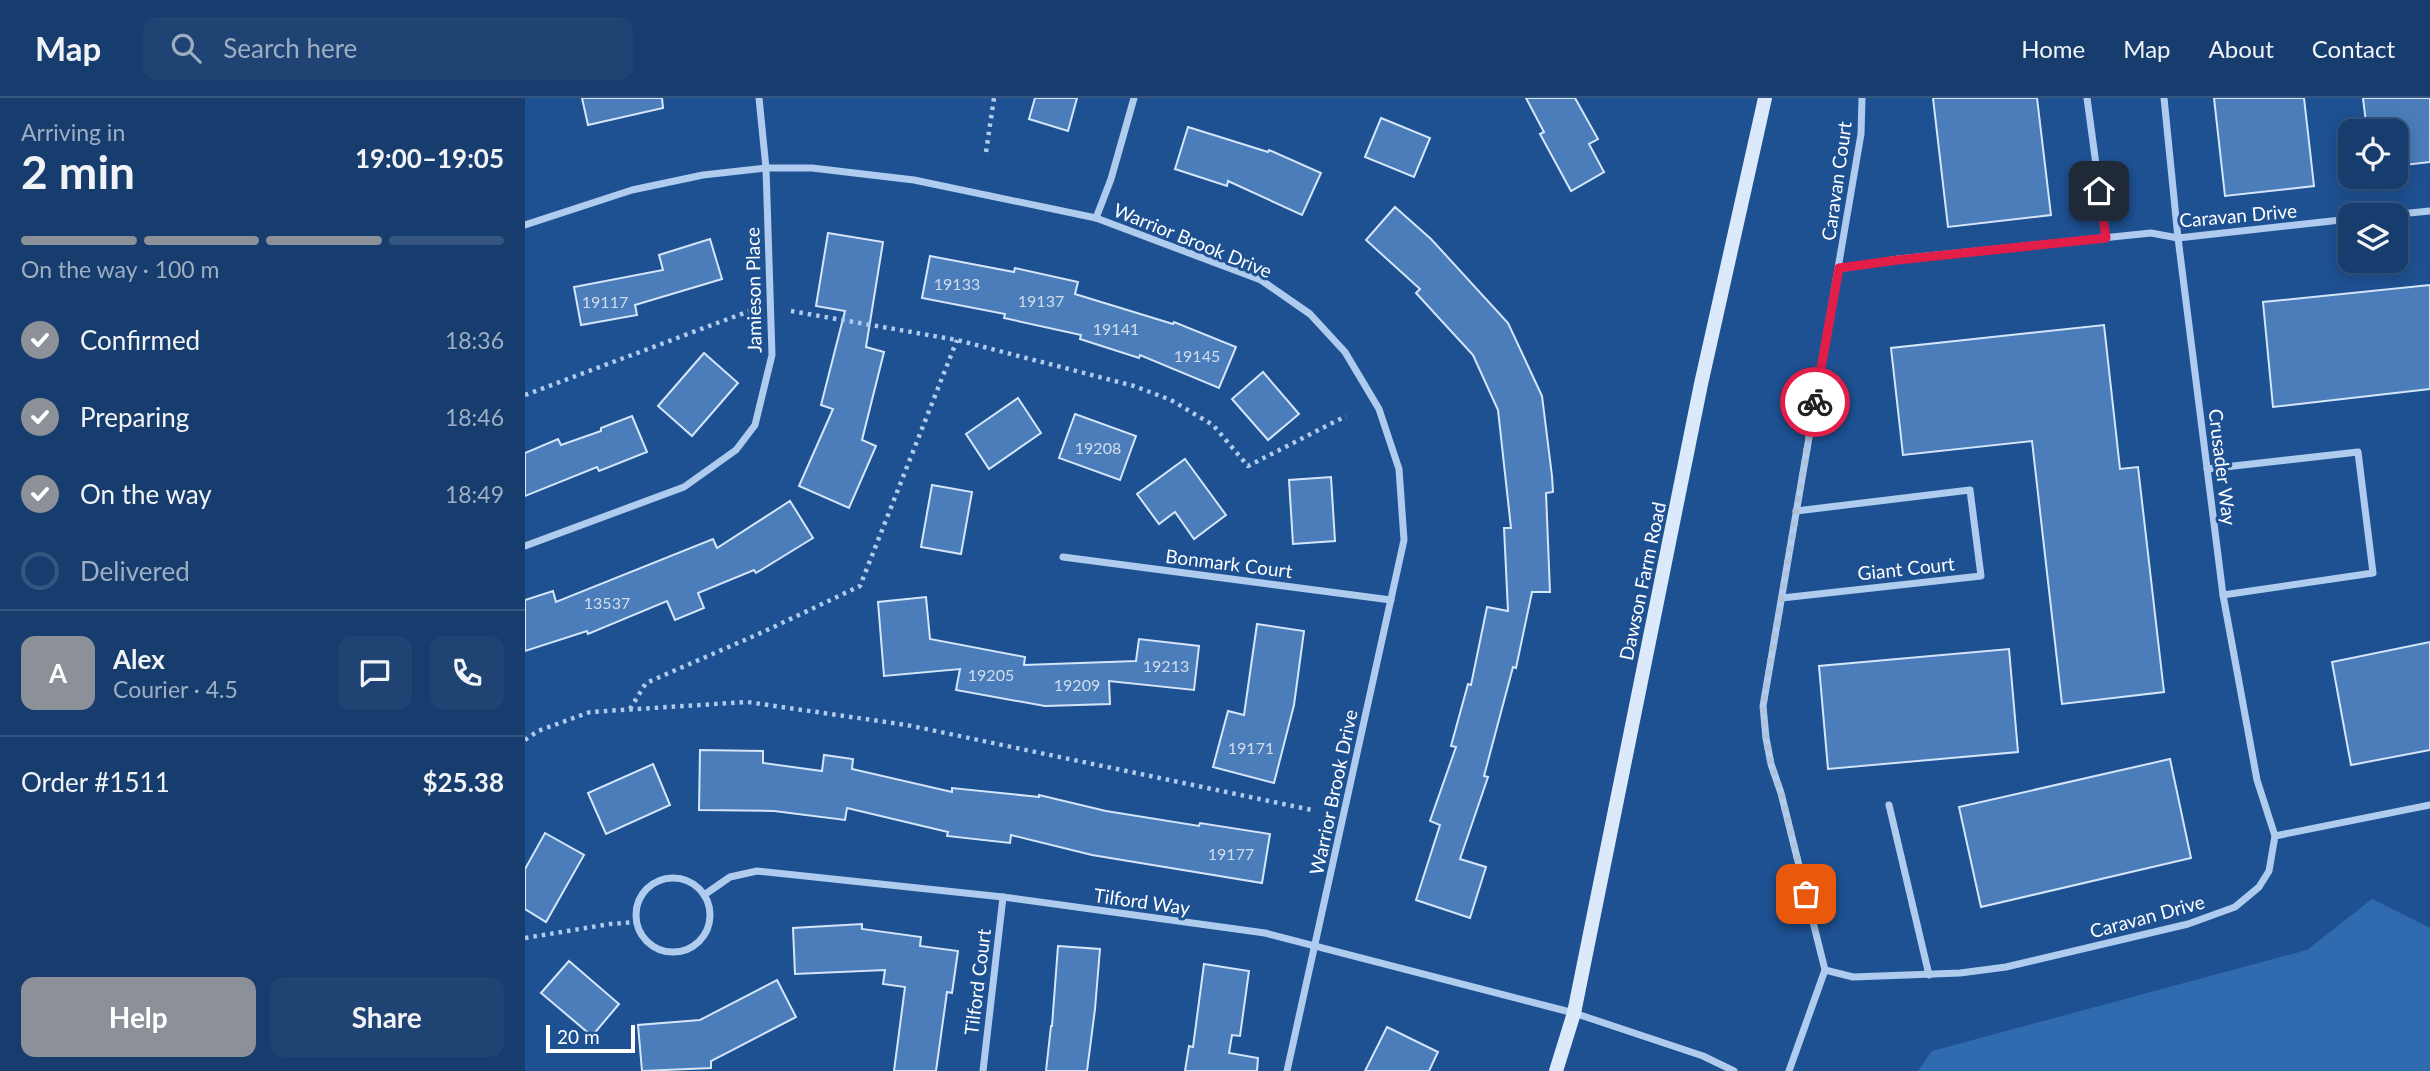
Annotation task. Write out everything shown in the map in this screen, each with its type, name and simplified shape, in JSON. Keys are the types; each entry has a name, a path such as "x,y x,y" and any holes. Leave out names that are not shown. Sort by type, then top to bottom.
{"street":[{"name":"Jamieson Place","path":"525,546 684,487 736,450 755,425 772,355 766,169 759,98"},
{"path":"1096,218 1111,178 1134,98"},
{"name":"Dawson Farm Road","path":"1556,1071 1574,1013 1702,384 1765,98"},
{"name":"Caravan Court","path":"1839,268 1861,134 1862,98"},
{"path":"2087,98 2106,238"},
{"name":"Crusader Way","path":"2164,98 2178,238 2223,595 2257,780 2275,836"},
{"name":"Warrior Brook Drive","path":"525,225 632,190 702,175 812,168 914,180 1096,218 1261,280 1310,314 1345,352 1379,409 1399,469 1404,540 1287,1071"},
{"path":"2408,213 2430,211"},
{"name":"Caravan Drive","path":"1839,268 2151,233 2178,238 2338,220"},
{"path":"1789,1071 1825,970 1766,738 1763,706 1839,268"},
{"path":"2207,469 2358,452 2373,573 2223,595"},
{"name":"Giant Court","path":"1782,598 1981,576 1970,490 1796,511"},
{"name":"Bonmark Court","path":"1063,558 1391,600"},
{"path":"2275,836 2430,804"},
{"path":"1889,805 1929,975"},
{"name":"Caravan Drive","path":"1825,970 1853,977 1929,975 2005,967 2188,924 2235,907 2259,887 2269,871 2275,836"},
{"name":"Tilford Way","path":"704,895 730,877 757,871 1003,897 1265,933 1574,1013"},
{"path":"672,878 695,886 704,895 709,906 708,929 702,939 682,952 658,950 648,944 640,934 636,922 636,909 649,887 672,878"},
{"name":"Tilford Court","path":"983,1071 1003,897"},
{"path":"1574,1013 1703,1056 1734,1071"}],"path":[{"path":"986,152 994,98"},
{"path":"525,395 752,310"},
{"path":"791,311 957,340 1134,386 1171,400 1213,425 1248,467 1346,416"},
{"path":"630,709 646,683 860,586 957,340"},
{"path":"525,740 538,731 590,712 747,702 907,725 1312,810"},
{"path":"525,937 636,922"}],"shaded area":[{"path":"2372,899 2430,928 2430,1071 1918,1071 1932,1051 2307,950"}],"building":[{"path":"582,98 662,98 663,108 588,125"},
{"path":"1035,98 1077,98 1068,131 1029,119"},
{"path":"1526,98 1575,98 1598,139 1589,144 1604,172 1571,191 1540,134 1544,132"},
{"path":"1933,98 2037,98 2051,215 1948,227"},
{"path":"2214,98 2304,98 2314,186 2225,196"},
{"path":"2363,98 2430,98 2430,162 2408,165 2408,119 2366,119"},
{"path":"1381,118 1430,138 1414,177 1365,157"},
{"path":"1188,127 1268,152 1269,150 1321,173 1302,215 1228,181 1227,186 1175,169"},
{"path":"1395,207 1431,239 1508,323 1542,396 1552,476 1553,492 1546,493 1550,592 1532,592 1516,668 1513,667 1484,776 1488,777 1460,859 1486,867 1470,918 1416,900 1440,825 1430,821 1456,747 1451,746 1468,684 1471,685 1487,607 1508,611 1504,528 1511,528 1498,410 1473,355 1416,293 1420,289 1366,240"},
{"path":"828,233 883,242 866,347 884,352 862,440 876,446 849,508 799,486 833,409 821,405 845,311 816,306"},
{"path":"710,239 722,279 635,305 637,315 581,325 574,287 663,270 659,255"},
{"path":"930,256 1014,272 1015,268 1078,282 1075,294 1173,324 1174,322 1236,347 1219,388 1140,355 1139,358 1080,339 1081,335 1004,318 1005,314 922,298"},
{"path":"2430,285 2430,389 2273,407 2263,302"},
{"path":"2104,325 2120,469 2138,467 2164,692 2062,704 2032,441 1903,455 1891,348"},
{"path":"704,353 738,383 692,436 658,406"},
{"path":"1263,372 1299,414 1268,440 1232,399"},
{"path":"1018,398 1041,433 989,469 966,434"},
{"path":"1075,414 1136,436 1120,480 1059,458"},
{"path":"632,416 647,452 599,471 597,467 525,496 525,453 558,439 561,445 601,431 601,428"},
{"path":"1185,459 1226,515 1194,539 1175,512 1159,524 1137,494"},
{"path":"1331,477 1335,541 1293,544 1289,480"},
{"path":"932,485 972,492 961,554 921,547"},
{"path":"790,501 813,538 756,573 754,570 698,593 704,608 675,620 667,601 588,634 587,631 525,651 525,600 553,591 556,602 713,539 717,548"},
{"path":"926,597 930,639 1025,657 1024,665 1136,661 1139,639 1199,646 1194,690 1109,681 1110,704 1045,706 956,690 960,669 884,676 878,602"},
{"path":"1257,624 1304,631 1294,705 1274,783 1213,767 1228,711 1244,715"},
{"path":"2430,642 2430,750 2351,765 2332,662"},
{"path":"2009,649 2018,752 1828,769 1819,666"},
{"path":"700,750 763,751 763,763 822,771 824,755 853,759 852,769 952,792 952,788 1039,795 1106,811 1270,834 1262,883 1092,855 1011,835 1010,843 947,836 948,832 847,808 845,820 774,811 699,810"},
{"path":"2170,759 2191,858 1981,907 1959,807"},
{"path":"653,764 670,805 606,834 588,793"},
{"path":"545,833 584,855 546,922 525,909 525,869"},
{"path":"862,924 862,929 921,937 920,946 958,951 952,993 947,992 936,1071 894,1071 905,987 883,984 885,970 795,974 793,928"},
{"path":"1058,946 1100,949 1087,1071 1046,1071"},
{"path":"569,961 619,1004 592,1036 541,993"},
{"path":"1204,964 1249,971 1240,1036 1232,1035 1229,1053 1258,1058 1257,1071 1185,1071 1189,1046 1193,1047"},
{"path":"777,980 796,1017 711,1061 711,1068 642,1071 638,1025 700,1020"},
{"path":"1387,1027 1438,1052 1429,1071 1365,1071"}],"way so far":[{"path":"1806,894 1781,793 1771,764 1763,706 1815,402"}],"route":[{"path":"1815,402 1839,268 2106,238 2099,191"}]}
